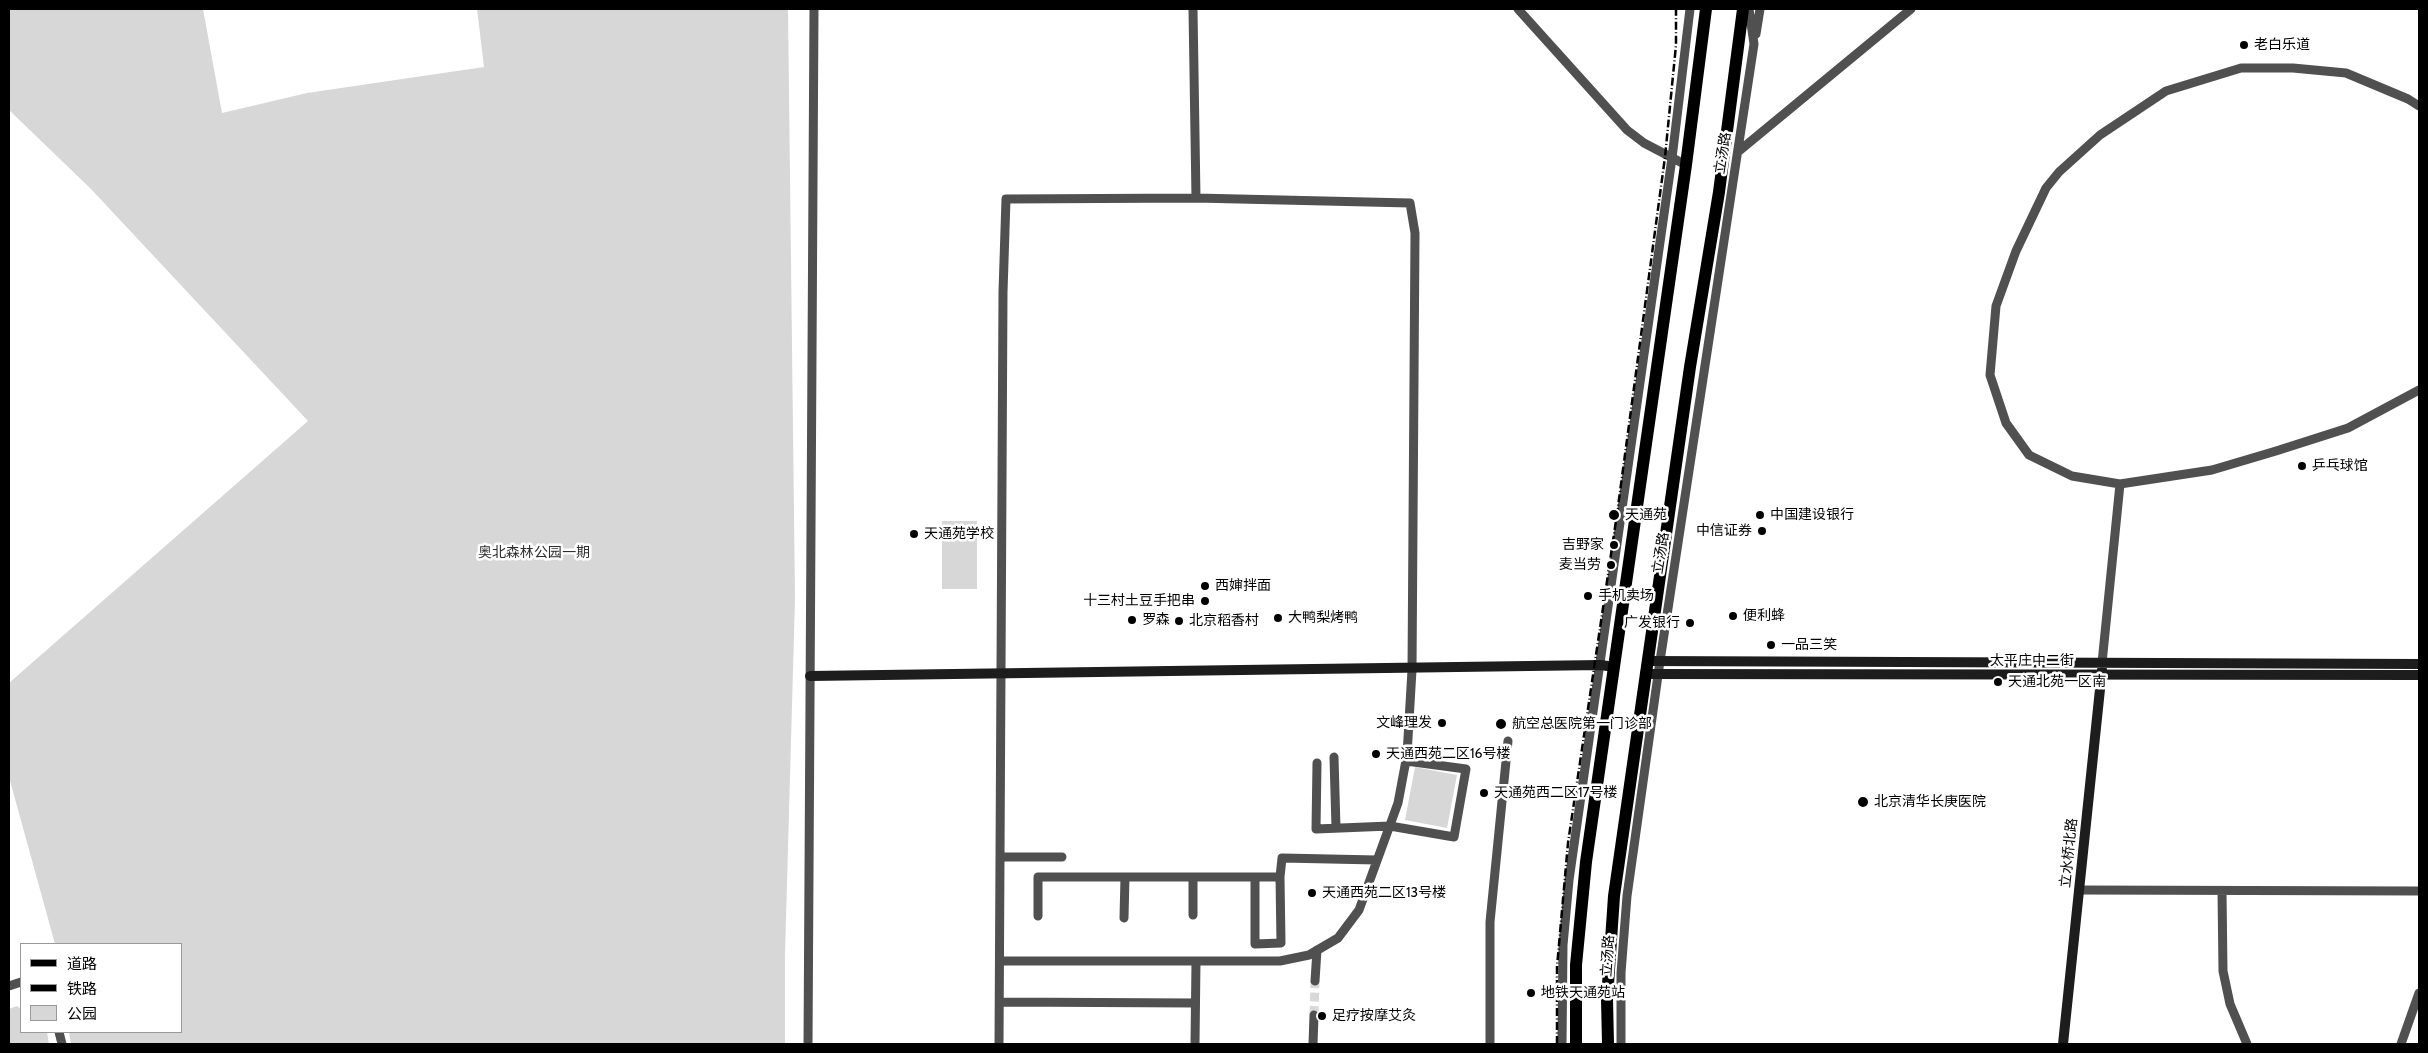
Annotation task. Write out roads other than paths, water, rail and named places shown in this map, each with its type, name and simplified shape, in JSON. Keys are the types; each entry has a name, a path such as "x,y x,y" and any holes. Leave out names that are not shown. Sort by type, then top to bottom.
{"main road":[{"path":"1576,1044 1576,966 1580,914 1607,666 1686,165 1706,9"},
{"name":"立汤路","path":"1608,1044 1607,999 1614,896 1653,661 1690,366 1719,192 1743,9"},
{"name":"太平庄中二街","path":"1653,661 2419,664"},
{"name":"立水桥北路","path":"2063,1044 2102,664"},
{"path":"810,676 1412,670 1607,666"},
{"name":"太平庄中二街","path":"1651,674 2419,675"}],"street":[{"path":"808,1044 814,9"},
{"path":"1193,9 1196,198"},
{"path":"1518,9 1627,130 1644,143 1686,165"},
{"path":"1562,1044 1563,944 1569,880 1588,742 1607,666 1690,9"},
{"name":"立汤路","path":"1653,661 1739,151 1754,44 1749,9"},
{"path":"1754,44 1760,9"},
{"path":"1739,151 1911,9"},
{"path":"2419,106 2408,99 2346,74 2293,68 2241,68 2166,91 2100,135 2058,172 2046,188 2016,252 1996,306 1990,375 2006,423 2029,455 2072,476 2120,484 2212,470 2276,451 2348,428 2419,390"},
{"path":"999,1044 1003,292 1006,199 1196,198 1410,203 1415,233 1412,670 1406,761 1398,803 1359,910 1338,938 1309,955 1280,961 1000,961"},
{"path":"2102,664 2120,484"},
{"name":"立汤路","path":"1621,1044 1621,973 1627,896 1651,674"},
{"path":"1490,1044 1490,922 1508,741"},
{"path":"1334,756 1336,828"},
{"path":"1317,764 1316,829 1390,826 1454,837 1466,769 1406,761"},
{"path":"1000,857 1062,857"},
{"path":"1255,878 1255,944 1281,943 1280,877 1282,858 1377,860"},
{"path":"1038,916 1038,877 1280,877"},
{"path":"1124,918 1125,878"},
{"path":"1193,878 1193,915"},
{"path":"2079,890 2419,890"},
{"path":"2222,891 2223,971 2230,1004 2247,1044"},
{"path":"1315,981 1317,950"},
{"path":"1195,1044 1196,961"},
{"path":"2401,1044 2419,993"},
{"path":"1000,1002 1195,1003"},
{"path":"1314,1015 1314,1044"}],"tunnel":[{"path":"1314,1015 1315,981"}],"railway":[{"path":"1557,1044 1557,967 1568,843 1617,514 1665,157 1676,45 1676,9"}],"place":[{"name":"老白乐道","path":"2244,45"},
{"name":"乒乓球馆","path":"2302,466"},
{"name":"天通苑","path":"1614,515"},
{"name":"中国建设银行","path":"1760,515"},
{"name":"中信证券","path":"1762,531"},
{"name":"天通苑学校","path":"914,534"},
{"name":"吉野家","path":"1614,545"},
{"name":"麦当劳","path":"1611,565"},
{"name":"西婶拌面","path":"1205,586"},
{"name":"手机卖场","path":"1588,596"},
{"name":"十三村土豆手把串","path":"1205,601"},
{"name":"便利蜂","path":"1733,616"},
{"name":"大鸭梨烤鸭","path":"1278,618"},
{"name":"罗森","path":"1132,620"},
{"name":"北京稻香村","path":"1179,621"},
{"name":"广发银行","path":"1690,623"},
{"name":"一品三笑","path":"1771,645"},
{"name":"天通北苑一区南","path":"1998,682"},
{"name":"文峰理发","path":"1442,723"},
{"name":"航空总医院第一门诊部","path":"1501,724"},
{"name":"天通西苑二区16号楼","path":"1376,754"},
{"name":"天通苑西二区17号楼","path":"1484,793"},
{"name":"北京清华长庚医院","path":"1863,802"},
{"name":"天通西苑二区13号楼","path":"1312,893"},
{"name":"地铁天通苑站","path":"1531,993"},
{"name":"足疗按摩艾灸","path":"1322,1016"}],"park label":[{"name":"奥北森林公园一期","path":"534,553"}]}
